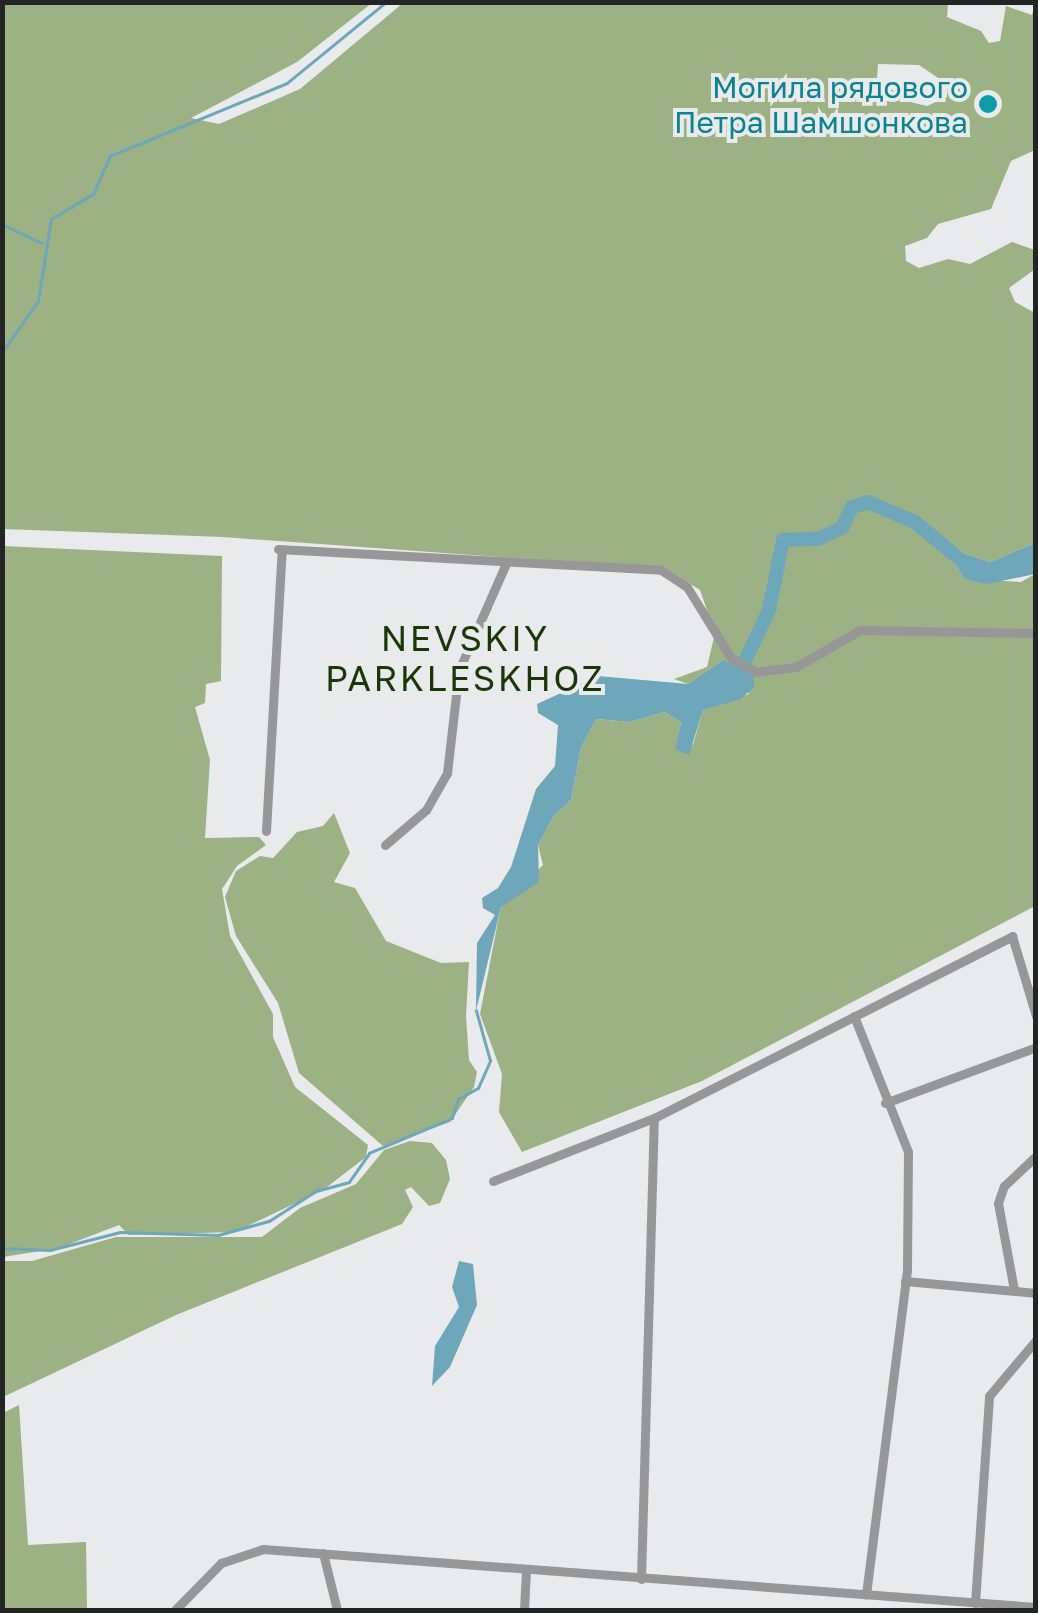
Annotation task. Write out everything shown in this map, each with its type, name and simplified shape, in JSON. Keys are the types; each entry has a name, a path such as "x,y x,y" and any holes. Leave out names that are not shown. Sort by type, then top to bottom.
{"street":[{"path":"266,832 280,549 507,561 676,576 722,647 756,672 796,667 860,630 1036,633"},
{"path":"386,845 426,810 442,784 459,670 507,561"},
{"path":"493,1181 654,1118 1012,936 1036,1016"},
{"path":"854,1016 885,1103 908,1152 905,1281 866,1594"},
{"path":"885,1103 1036,1048"},
{"path":"641,1579 654,1118"},
{"path":"1014,1290 998,1204 1004,1186 1036,1156"},
{"path":"905,1281 1036,1293"},
{"path":"975,1602 989,1396 1036,1340"},
{"path":"175,1610 206,1575 241,1553 324,1553 1036,1607"},
{"path":"324,1553 338,1610"},
{"path":"524,1610 526,1570"}],"green space":[{"path":"3,3 372,3 297,62 191,118 219,124 300,89 403,3 948,3 947,17 981,31 989,43 1000,41 1006,6 1032,15 1035,3 1035,150 1011,161 991,209 938,224 927,238 905,246 906,261 919,268 948,259 970,264 1012,242 1035,250 1035,269 1009,288 1015,302 1035,313 1035,543 990,562 945,547 964,579 1021,582 1035,574 1035,906 702,1081 522,1152 499,1112 502,1074 480,1014 501,906 543,865 538,845 553,817 571,800 581,748 596,719 630,722 664,712 681,722 678,735 693,745 703,710 749,694 723,660 688,684 674,679 707,667 715,633 700,590 667,569 223,537 3,529","holes":["878,64 919,65 947,84 947,97 927,106 910,102 877,79"]},
{"path":"3,546 222,556 221,681 206,684 205,703 195,707 210,760 205,838 259,837 266,845 237,866 222,889 230,936 273,1014 273,1037 295,1087 368,1145 366,1157 323,1190 235,1232 129,1235 119,1225 59,1248 3,1257"},
{"path":"334,813 350,853 334,882 355,888 386,941 441,963 469,962 466,1016 469,1060 477,1072 474,1087 450,1122 383,1146 299,1073 278,1003 236,936 225,897 236,871 260,856 273,858 297,832 323,826"},
{"path":"410,1141 432,1143 446,1160 450,1179 440,1203 429,1206 411,1187 405,1190 413,1207 402,1224 176,1315 3,1397 3,1261 32,1261 116,1237 262,1237 300,1208 356,1184 384,1150"},
{"path":"19,1405 28,1545 86,1542 87,1610 3,1610 3,1413"}],"water":[{"path":"1035,543 1035,574 987,584 964,579 945,547 990,562"},
{"path":"723,660 754,675 754,687 741,699 703,710 689,755 675,749 681,722 664,712 630,722 596,719 581,748 571,800 553,817 538,845 539,882 501,907 476,1011 477,943 495,915 483,908 482,898 498,888 511,867 536,789 555,766 558,725 538,713 537,704 598,676 688,684"},
{"path":"459,1261 473,1264 477,1305 450,1367 432,1386 435,1346 459,1307 452,1287"}],"waterway":[{"path":"2,352 38,301 51,219 93,194 110,156 287,83 386,2"},
{"path":"2,224 42,243"},
{"path":"744,663 769,610 783,540 818,539 842,528 852,507 868,502 915,522 956,556"},
{"path":"2,1248 50,1250 120,1232 218,1235 269,1221 316,1191 349,1182 369,1153 452,1118 458,1099 478,1088 490,1061 476,1011"}],"place":[{"name":"Могила рядового Петра Шамшонкова","path":"988,104"}],"district":[{"name":"NEVSKIY PARKLESKHOZ","path":"465,658"}]}
